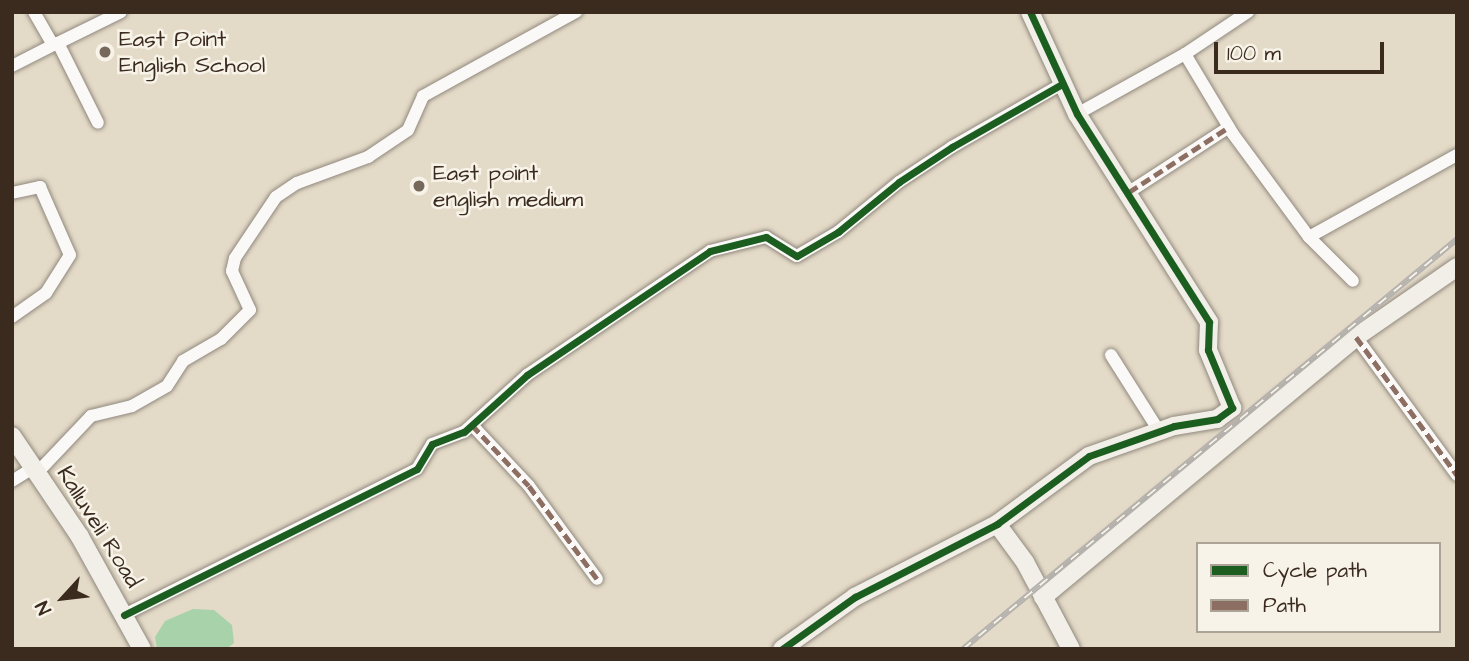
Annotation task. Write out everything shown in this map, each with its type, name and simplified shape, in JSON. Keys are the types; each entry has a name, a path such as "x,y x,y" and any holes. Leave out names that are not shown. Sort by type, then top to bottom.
{"street":[{"path":"34,12 99,123"},
{"path":"12,66 121,12"},
{"path":"12,481 35,470 92,416 132,406 167,386 183,361 221,339 250,310 232,271 266,208 276,197 297,183 368,157 408,130 423,96 576,12"},
{"path":"782,649 855,597 997,524 1089,456 1159,431 1217,419 1228,414 1232,401 1212,361 1209,322 1129,192 1077,114 1030,12"},
{"path":"1077,114 1185,54 1248,12"},
{"path":"1185,54 1229,127 1309,236 1353,281"},
{"path":"124,615 417,469 432,443 472,425 527,376 710,251 766,237 797,256 838,232 899,182 952,147 1062,84"},
{"path":"1129,192 1229,127"},
{"path":"1309,236 1457,155"},
{"path":"12,193 40,187 70,255 46,293 12,317"},
{"path":"1043,597 1356,337 1457,267"},
{"path":"1356,337 1457,475"},
{"path":"1111,355 1159,431"},
{"path":"472,425 529,486 597,579"},
{"name":"Kalluveli Road","path":"12,436 124,615 142,649"},
{"path":"997,524 1025,562 1071,649"}],"green space":[{"path":"193,609 214,610 232,625 234,643 226,649 157,649 155,637 165,621"}],"railway":[{"path":"963,649 1457,239"}],"marked path":[{"path":"1129,192 1229,127"},
{"path":"1356,337 1457,475"},
{"path":"472,425 529,486 597,579"}],"cycle path":[{"path":"782,649 855,597 997,524 1089,456 1174,426 1217,419 1232,408 1208,350 1209,322 1077,114 1030,12"},
{"path":"124,615 417,469 432,444 464,432 527,375 710,251 766,237 797,256 838,232 899,182 952,147 1062,84"}],"place":[{"name":"East Point English School","path":"105,52"},
{"name":"East point english medium","path":"419,186"}]}
